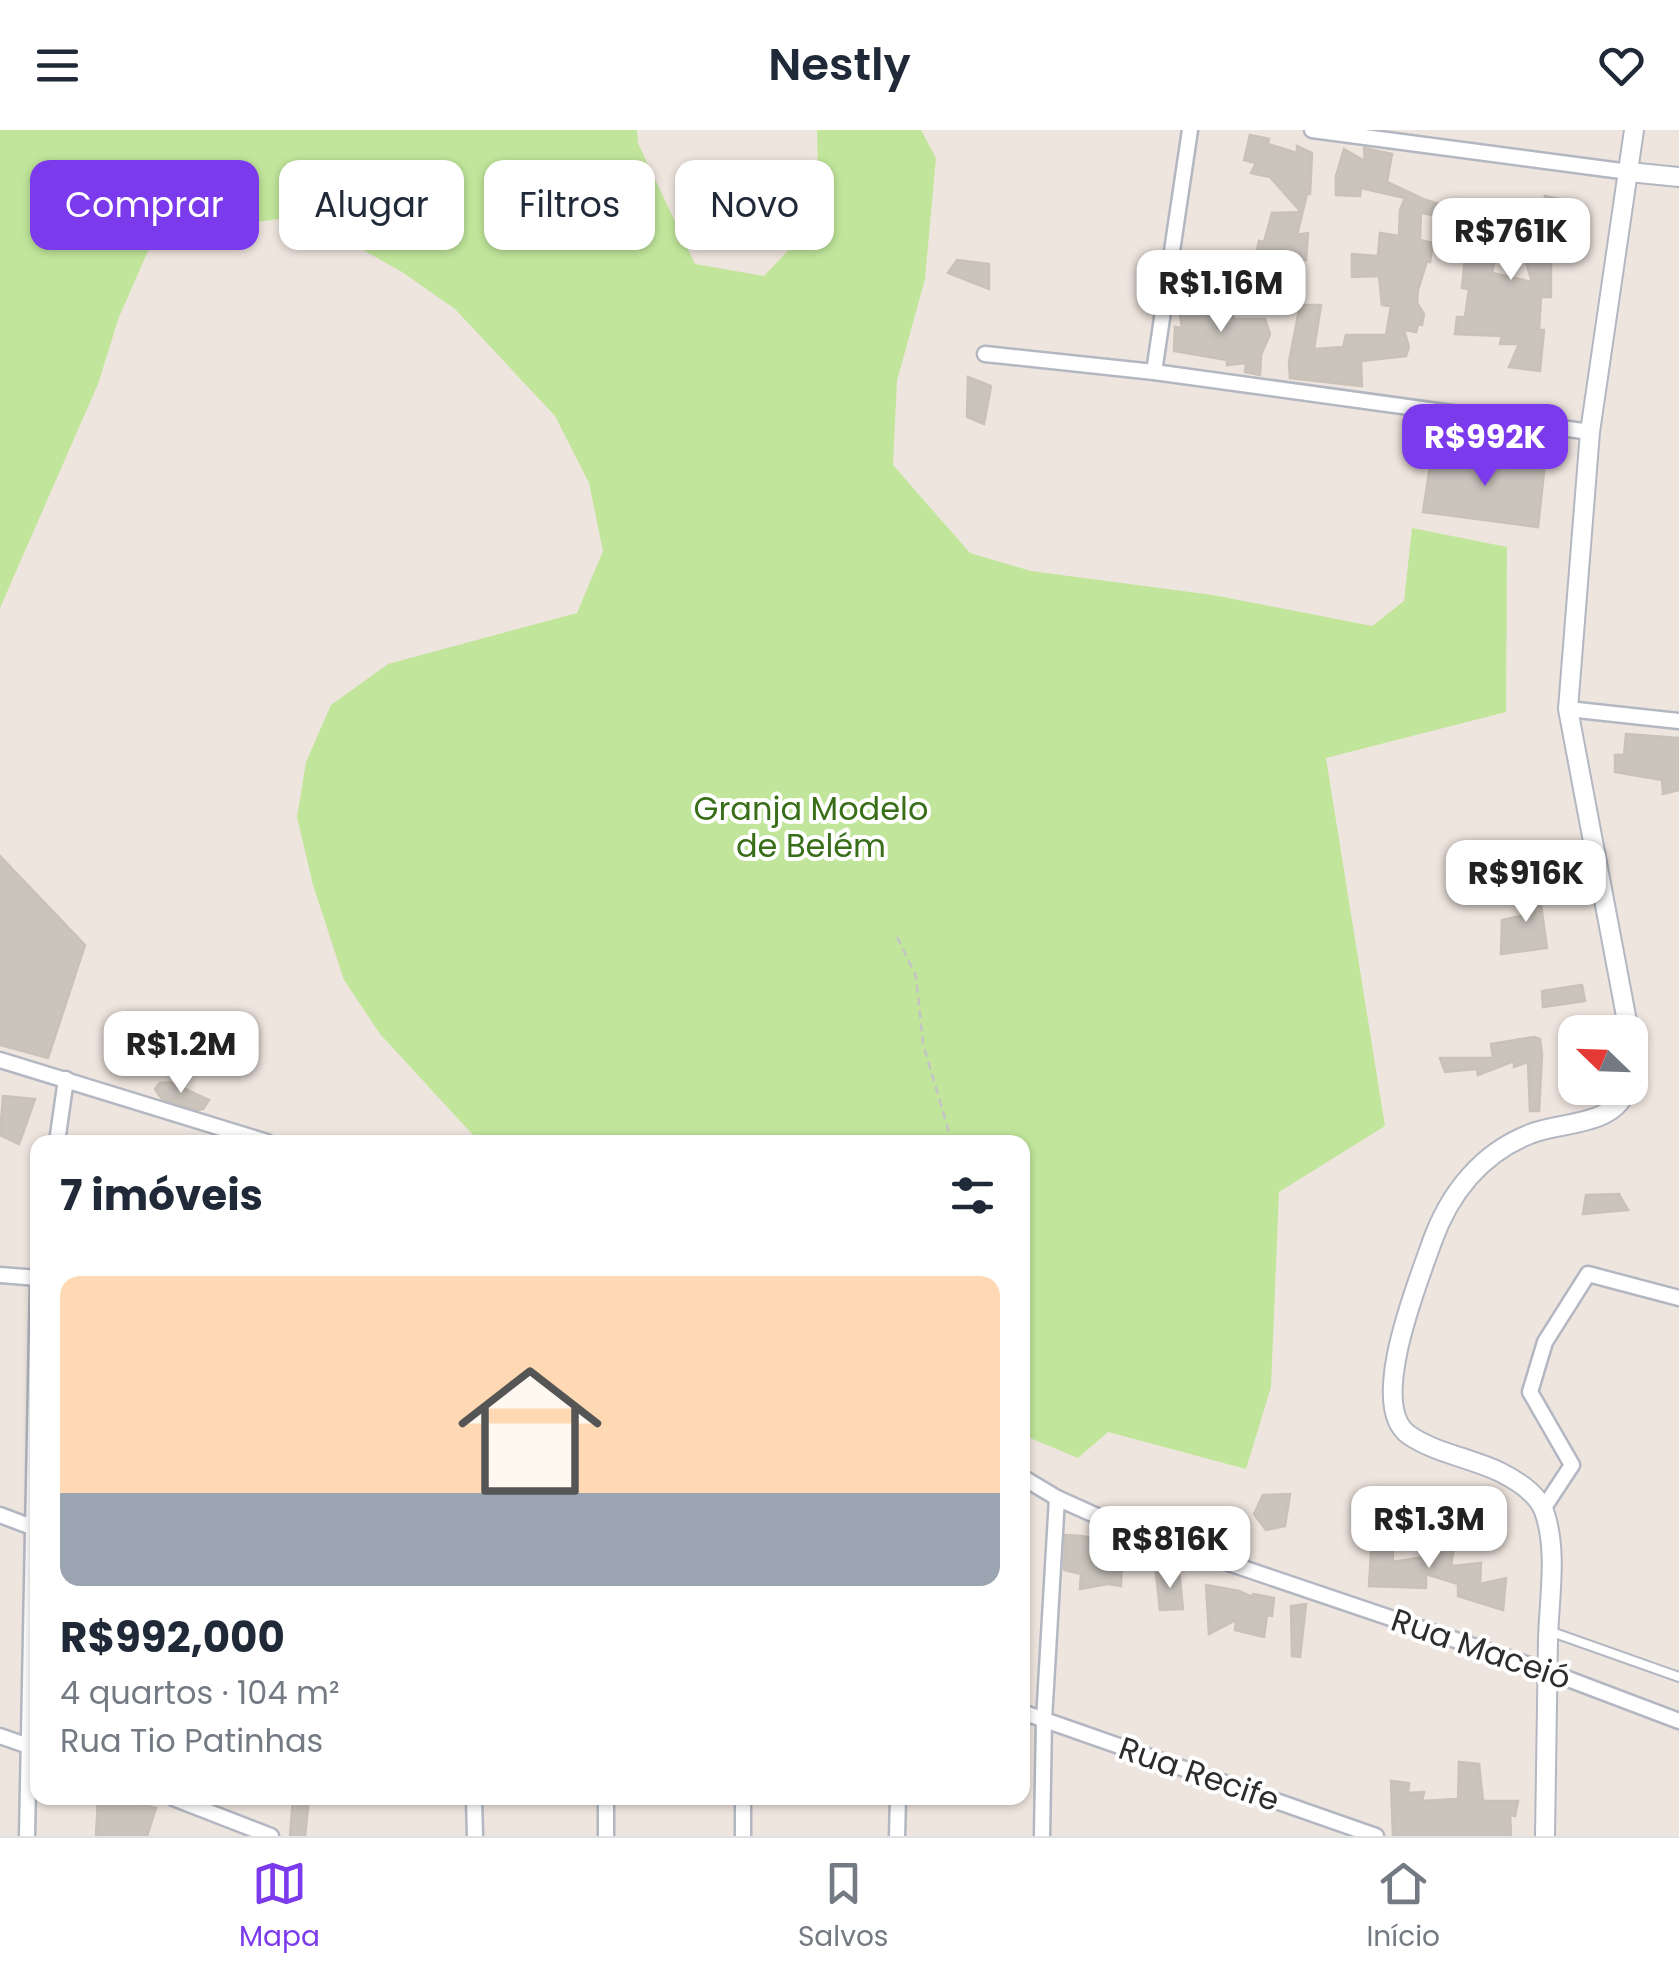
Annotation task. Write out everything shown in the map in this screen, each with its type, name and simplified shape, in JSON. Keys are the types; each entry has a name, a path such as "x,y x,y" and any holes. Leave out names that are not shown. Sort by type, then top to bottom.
{"street":[{"path":"1154,372 1190,130"},
{"path":"1312,130 1679,177"},
{"path":"1625,1015 1568,709 1590,432 1634,130"},
{"path":"985,354 1154,372 1590,432"},
{"path":"1568,709 1679,722"},
{"path":"0,1060 245,1135"},
{"path":"58,1135 66,1078"},
{"path":"1546,1836 1551,1561 1544,1510 1520,1482 1406,1434 1391,1398 1393,1368 1432,1242 1446,1208 1462,1184 1485,1160 1530,1134 1602,1116 1616,1105"},
{"path":"1544,1510 1572,1466 1530,1392 1545,1342 1588,1274 1679,1298"},
{"path":"0,1275 30,1278"},
{"name":"Rua Maceió","path":"1030,1482 1119,1526 1548,1671 1679,1722"},
{"path":"1042,1836 1044,1720 1057,1498"},
{"path":"0,1515 30,1526"},
{"name":"Rua Recife","path":"1030,1715 1376,1836"},
{"path":"0,1736 30,1747"},
{"path":"27,1836 30,1798"},
{"path":"191,1805 270,1836"},
{"path":"474,1805 475,1836"},
{"path":"606,1805 606,1836"},
{"path":"742,1836 743,1805"},
{"path":"898,1805 898,1836"}],"lane":[{"path":"1548,1631 1679,1677"}],"path":[{"path":"897,937 916,976 923,1044 950,1135"}],"green space":[{"name":"Granja Modelo de Belém","path":"0,130 637,130 646,160 484,160 484,250 655,250 655,179 675,222 675,250 688,250 695,264 764,276 789,250 834,250 834,160 818,160 817,130 921,130 936,158 925,279 897,381 893,465 970,553 1031,571 1213,595 1372,626 1404,601 1412,528 1507,547 1506,712 1326,758 1385,1126 1279,1192 1271,1387 1246,1469 1108,1432 1078,1458 1030,1438 1030,1135 474,1135 380,1034 344,980 313,885 297,817 306,762 331,705 388,664 577,613 603,551 589,483 555,416 455,309 363,250 464,250 464,160 279,160 279,219 259,222 259,160 30,160 30,250 151,250 119,317 98,384 0,608"}],"building":[{"path":"1250,135 1269,139 1268,144 1297,153 1297,146 1312,153 1310,194 1297,235 1308,233 1306,260 1301,260 1301,281 1252,272 1259,241 1264,242 1272,213 1301,212 1270,177 1251,173 1256,163 1244,160"},
{"path":"1364,148 1392,154 1387,182 1461,211 1459,219 1421,213 1420,240 1433,243 1418,290 1417,303 1424,314 1422,325 1418,324 1416,332 1404,330 1409,347 1406,356 1361,361 1362,386 1290,378 1289,362 1300,305 1321,305 1314,349 1343,347 1346,335 1386,335 1391,306 1382,305 1379,276 1352,277 1352,254 1378,256 1380,233 1399,236 1400,210 1405,198 1361,188 1360,196 1336,195 1336,176 1344,149 1365,161"},
{"path":"1545,196 1567,201 1558,249 1551,248 1551,297 1541,297 1539,330 1544,330 1540,371 1509,367 1519,344 1500,344 1502,336 1455,334 1457,317 1465,317 1469,289 1462,288 1466,248 1472,249 1470,223 1542,230","holes":["1498,243 1521,246 1532,282 1492,273"]},
{"path":"957,260 989,264 989,289 948,273"},
{"path":"1178,301 1227,304 1234,319 1265,319 1270,334 1261,355 1260,375 1245,372 1246,363 1227,365 1227,360 1174,351 1175,327 1182,328"},
{"path":"968,377 991,386 984,424 967,417"},
{"path":"1432,453 1545,463 1538,527 1423,512"},
{"path":"1626,734 1679,738 1679,790 1663,794 1662,780 1615,772 1615,755 1624,755"},
{"path":"0,856 85,945 48,1058 0,1045"},
{"path":"1547,883 1547,897 1540,898 1547,948 1501,954 1502,920 1530,914 1526,886"},
{"path":"1582,985 1585,1001 1543,1007 1542,991"},
{"path":"1540,1039 1542,1055 1539,1111 1530,1111 1528,1062 1514,1067 1514,1061 1478,1075 1477,1069 1445,1072 1440,1058 1493,1058 1491,1044"},
{"path":"170,1082 209,1100 203,1109 197,1110 162,1099 155,1089 160,1083"},
{"path":"3,1096 35,1099 19,1144 0,1135"},
{"path":"1619,1194 1628,1210 1583,1214 1586,1195"},
{"path":"1290,1494 1285,1526 1266,1530 1254,1514 1263,1495"},
{"path":"1373,1521 1392,1525 1393,1562 1436,1555 1437,1543 1454,1547 1451,1566 1481,1563 1480,1584 1506,1578 1503,1610 1458,1596 1458,1584 1426,1574 1426,1588 1369,1586"},
{"path":"1065,1535 1141,1547 1134,1562 1122,1556 1121,1586 1080,1589 1081,1574 1064,1570"},
{"path":"1179,1571 1183,1609 1160,1610 1156,1573"},
{"path":"1206,1585 1252,1597 1253,1594 1274,1598 1264,1637 1235,1630 1236,1620 1209,1634"},
{"path":"1306,1604 1300,1657 1292,1656 1291,1606"},
{"path":"1459,1762 1479,1764 1483,1801 1518,1801 1515,1816 1510,1815 1511,1836 1393,1836 1391,1781 1409,1783 1408,1793 1424,1792 1422,1801 1458,1799"},
{"path":"98,1805 156,1808 147,1836 96,1836"},
{"path":"292,1805 308,1805 305,1836 290,1836"}]}
